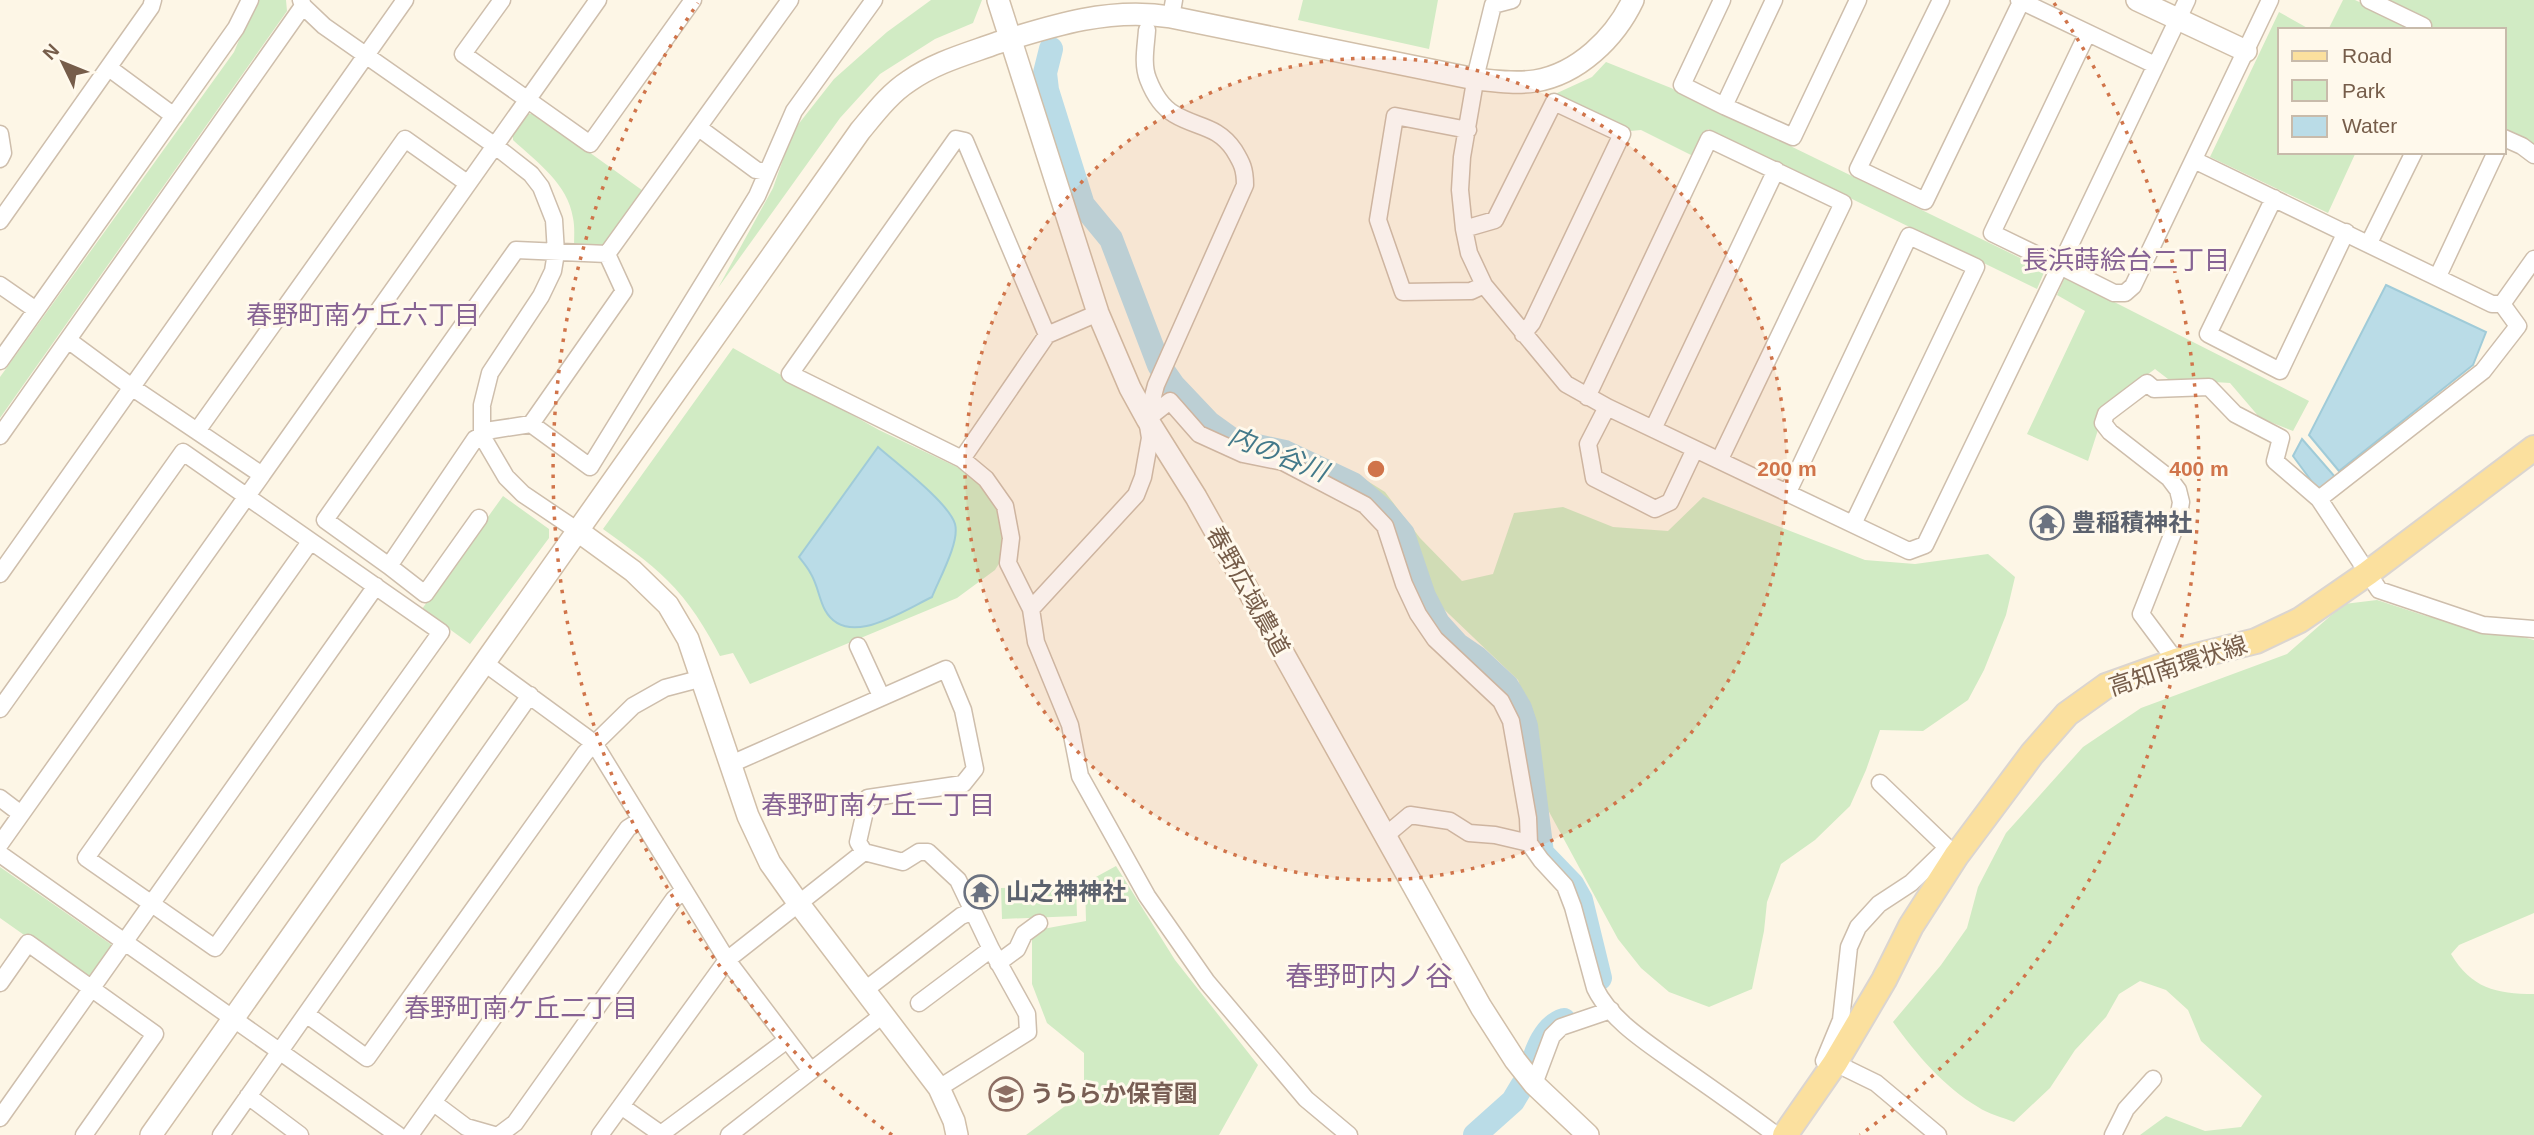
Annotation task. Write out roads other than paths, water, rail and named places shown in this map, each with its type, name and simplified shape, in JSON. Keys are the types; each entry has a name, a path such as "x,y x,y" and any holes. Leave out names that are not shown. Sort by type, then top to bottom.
{"main road":[{"name":"高知南環状線","path":"1785,1135 1835,1063 1884,980 1951,852 2067,714 2106,686 2176,661 2256,641 2300,621 2534,448"}],"street":[{"path":"0,220 109,68 151,7 153,0"},
{"path":"0,361 236,28 250,0"},
{"path":"502,0 463,54 590,144 693,0"},
{"path":"0,844 598,0"},
{"path":"607,254 790,0"},
{"path":"389,566 475,439 492,430 531,424 590,467 757,197 794,111 874,0"},
{"name":"春野広域農道","path":"998,0 1098,313 1130,388 1196,497 1481,1007 1534,1084 1588,1135"},
{"path":"1512,0 1493,5 1475,79 1462,157 1460,190 1464,229 1469,253 1484,285 1566,384 1607,407 1909,551 1925,545 2182,10"},
{"path":"151,1135 486,664 852,141 883,102 908,81 943,61 1043,28 1094,17 1172,8 1475,79 1516,83 1538,80 1566,71 1589,56 1611,34 1633,0"},
{"path":"1722,0 1682,85 1793,137 1858,0"},
{"path":"1724,106 1774,0"},
{"path":"1941,0 1858,169 1925,201 2021,0 2155,65"},
{"path":"2137,0 2182,10 2246,51"},
{"path":"2087,34 1992,233 2114,293 2125,293 2133,286 2270,0"},
{"path":"2369,0 2423,26 2422,28"},
{"path":"0,436 302,3 324,26 494,145 531,174 541,187 554,220 556,253 553,271 541,296 490,373 482,405 482,436 506,477 523,494 633,571 668,605 688,639 748,817 770,863 939,1088 954,1121 957,1135"},
{"path":"0,574 366,55 397,3"},
{"path":"1031,609 1136,495 1143,477 1150,438 1147,419 1156,385 1245,185 1245,166 1226,138 1173,114 1159,100 1147,77 1147,30"},
{"path":"109,68 174,116"},
{"path":"1464,229 1495,220 1553,102 1622,134 1532,323 1523,334"},
{"path":"1468,130 1395,116 1378,220 1403,292 1471,291 1484,285"},
{"path":"699,128 757,170 766,172"},
{"path":"0,134 4,153 0,159"},
{"path":"197,431 405,139 467,183"},
{"path":"1046,335 965,141 956,139 790,374 962,459 986,479 1004,506 1011,538 1008,563 1031,609 1036,642 1070,725 1080,776 1147,896 1216,992 1306,1098 1349,1135"},
{"path":"1587,397 1709,139 1776,170 1843,203 1720,460"},
{"path":"2506,139 2534,155"},
{"path":"2369,243 2413,154"},
{"path":"2438,276 2495,154"},
{"path":"2194,160 2492,304 2502,304"},
{"path":"1653,429 1776,170"},
{"path":"2274,198 2208,334 2280,371 2346,232"},
{"path":"1788,492 1909,236 1976,267 1853,524"},
{"path":"479,518 425,594 325,520 516,250 607,254"},
{"path":"531,424 624,291 607,254"},
{"path":"2502,304 2534,259"},
{"path":"0,285 36,310"},
{"path":"2319,499 2483,371 2518,326 2502,304"},
{"path":"962,459 1046,335 1098,313"},
{"path":"68,340 132,388 262,475"},
{"path":"2176,661 2141,614 2178,520 2181,502 2178,490 2169,478 2110,432 2103,423 2106,414 2147,383 2154,389 2208,387 2235,414 2281,438 2275,461 2319,499 2379,590 2459,619 2483,625 2534,629"},
{"path":"1147,419 1170,401 1199,434 1243,454 1283,461 1365,505 1385,526 1404,584 1418,614 1435,639 1501,701 1511,721 1528,818 1529,843 1565,887 1595,988 1606,1005 1645,1041 1776,1135"},
{"path":"1607,407 1588,444 1594,478 1655,509 1670,502 1695,449"},
{"path":"0,709 183,452 441,632 215,948 86,858 310,541"},
{"path":"0,1118 376,586"},
{"path":"858,646 881,696"},
{"path":"486,664 594,743 727,960 811,1071"},
{"path":"731,764 946,668 963,710 975,769 963,783 868,798 858,842 864,852 903,862 919,852 928,852 958,880 994,956 1027,1013 1028,1032 939,1088"},
{"path":"306,1014 367,1058 594,743 633,706 665,688 703,678"},
{"path":"221,1135 530,695"},
{"path":"1880,783 1951,852 1879,904 1858,927 1849,947 1840,1020 1824,1061 1835,1063 1876,1083 1938,1135"},
{"path":"0,798 21,814"},
{"path":"1385,836 1410,815 1450,821 1469,833 1494,835 1529,843"},
{"path":"410,1135 628,828 642,820"},
{"path":"600,1135 727,960 864,852"},
{"path":"0,854 398,1135"},
{"path":"499,1135 515,1123 674,899 684,890"},
{"path":"865,989 961,916 973,911"},
{"path":"919,1003 994,956 1017,949 1024,934 1039,923"},
{"path":"0,983 28,943 155,1034 84,1135"},
{"path":"1534,1084 1552,1036 1562,1027 1606,1005"},
{"path":"729,1135 884,1014"},
{"path":"621,1106 661,1134 787,1040"},
{"path":"2113,1135 2126,1110 2153,1079"},
{"path":"248,1096 299,1135"},
{"path":"433,1103 466,1127 494,1135"}],"water":[{"path":"2386,285 2486,332 2473,365 2339,471 2309,435"},
{"path":"2302,439 2336,478 2318,490 2293,456"},
{"path":"878,447 943,505 951,515 956,532 948,560 932,597 876,623 847,627 835,621 825,610 813,579 799,557"}],"waterway":[{"name":"内の谷川","path":"1051,49 1045,73 1047,90 1083,205 1111,239 1159,365 1173,385 1209,423 1234,441 1285,452 1353,484 1383,510 1403,534 1424,596 1438,623 1458,645 1477,658 1507,686 1520,708 1526,726 1542,853 1572,884 1581,900 1600,978"},
{"name":"内の谷川","path":"1530,1070 1546,1034 1564,1020"},
{"name":"内の谷川","path":"1475,1135 1513,1101 1522,1086"}],"place":[{"name":"豊稲積神社","path":"2047,523"},
{"name":"山之神神社","path":"981,892"},
{"name":"うららか保育園","path":"1006,1094"}],"district":[{"name":"長浜蒔絵台二丁目","path":"2126,260"},
{"name":"春野町南ケ丘六丁目","path":"363,315"},
{"name":"春野町南ケ丘一丁目","path":"878,805"},
{"name":"春野町内ノ谷","path":"1369,976"},
{"name":"春野町南ケ丘二丁目","path":"521,1008"}]}
